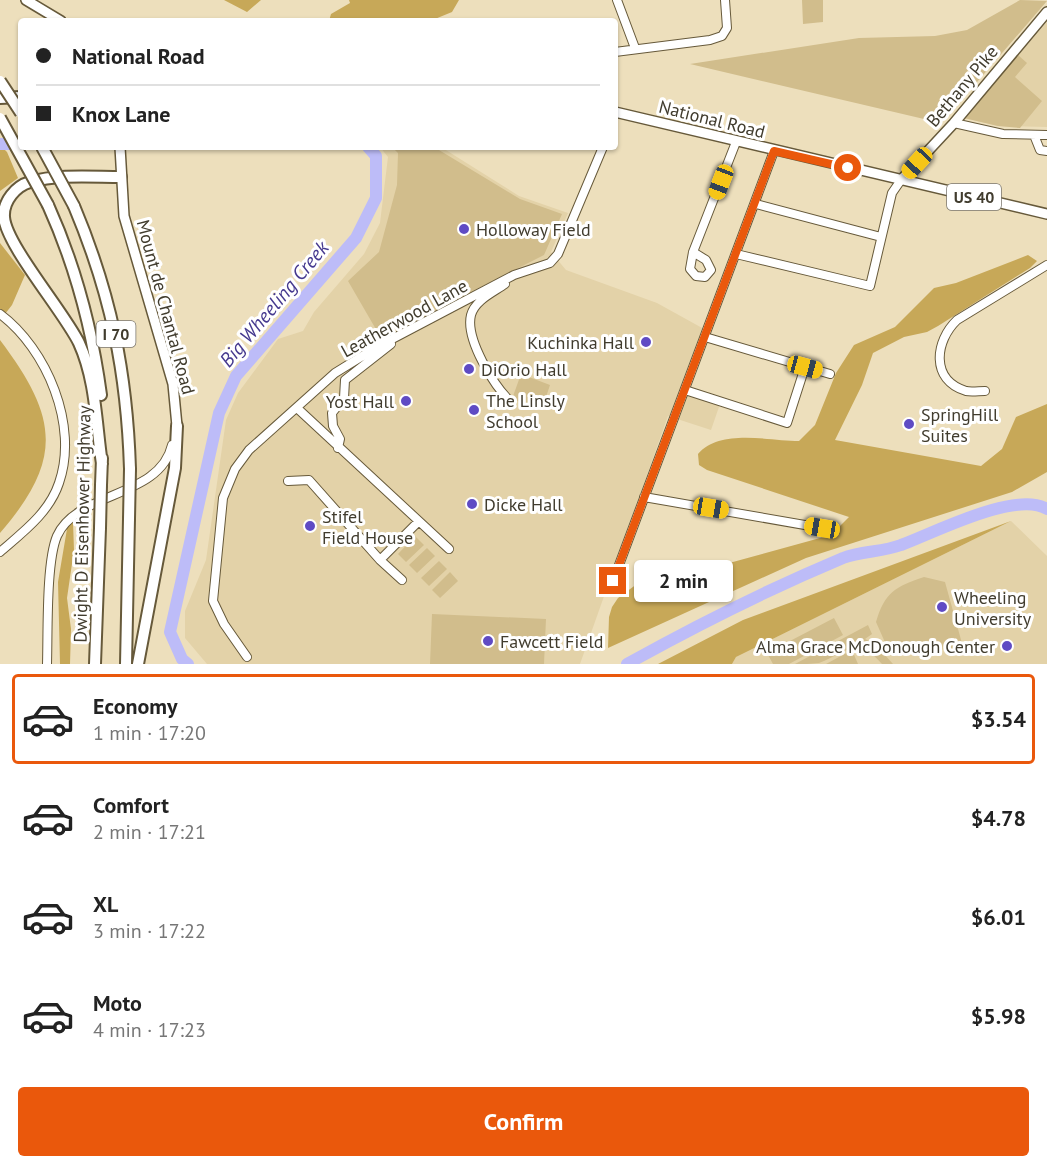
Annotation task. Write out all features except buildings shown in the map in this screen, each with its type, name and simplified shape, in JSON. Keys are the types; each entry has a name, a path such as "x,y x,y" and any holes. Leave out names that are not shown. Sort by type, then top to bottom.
{"highway":[{"path":"0,81 18,108"},
{"path":"0,98 18,97"},
{"name":"Dwight D Eisenhower Highway","path":"0,118 48,205 78,281 93,339 101,399 102,464 95,664"},
{"name":"I 70","path":"44,150 74,206 89,243 118,347 128,413 130,469 126,664"},
{"path":"102,464 94,393 87,362 78,341 12,239 4,216 12,194 28,182 49,178 121,177"},
{"path":"138,664 175,468 177,426"}],"main road":[{"path":"26,0 56,18"},
{"name":"Bethany Pike","path":"901,180 954,123 1047,12"},
{"name":"National Road","path":"618,114 1047,214"},
{"name":"Mount de Chantal Road","path":"120,150 124,216 173,384 177,426"}],"street":[{"path":"617,0 635,48"},
{"path":"618,51 710,40 722,36 727,28 725,0"},
{"path":"954,123 1003,134 1047,135"},
{"path":"1034,135 1040,150 1047,151"},
{"path":"693,252 736,142"},
{"name":"Leatherwood Lane","path":"247,657 224,624 213,601 223,498 235,469 249,450 336,373 514,275 550,263 558,254 602,150"},
{"path":"613,581 774,151"},
{"path":"736,254 870,286 892,193 901,180"},
{"path":"756,204 881,237"},
{"path":"985,391 966,391 945,376 940,364 939,345 945,331 957,320 1047,265"},
{"path":"511,402 488,375 470,325 471,314 479,302 526,271"},
{"path":"0,314 24,336 49,378 59,408 64,440 59,483 53,496 42,515 0,552"},
{"path":"705,337 830,374"},
{"path":"338,448 340,439 333,426 332,413 344,398 345,380 396,339"},
{"path":"685,390 787,423 805,367"},
{"path":"297,408 448,549"},
{"name":"Mount de Chantal Road","path":"47,664 51,553 57,536 73,516 148,478 164,464 171,452 177,426"},
{"path":"288,481 309,480 380,560 402,580"},
{"path":"644,497 822,528"},
{"path":"380,560 418,522"}],"shaded area":[{"path":"224,0 261,0 247,12"},
{"path":"349,0 459,0 452,12 437,18 330,18 331,14 350,3"},
{"path":"802,0 823,0 823,22 803,24"},
{"path":"1020,0 1047,1 959,103 933,126 924,119 690,64 859,38 935,36 967,30"},
{"path":"1047,22 1047,127 998,126 964,118"},
{"path":"1018,55 1027,63 1015,77 1042,101 1020,128 998,126 964,118"},
{"path":"0,145 7,152 18,178 0,191"},
{"name":"The Linsly School","path":"382,150 446,150 519,196 568,213 551,252 566,270 657,303 704,329 683,391 720,404 711,430 668,416 580,664 207,664 185,638 185,611 206,560 226,420 238,393 278,339 303,331 314,312 364,254 380,223 388,157"},
{"path":"395,150 439,150 520,199 562,214 544,255 381,338 348,281 379,252 397,185 398,153"},
{"path":"0,243 25,275 12,305 5,314 0,310"},
{"path":"1028,255 1037,261 1030,268 927,332 904,337 873,353 862,385 835,440 981,466 1002,449 1016,417 1047,404 1047,472 1012,492 806,558 608,648 609,617 612,607 618,598 645,578 700,571 831,535 849,517 707,470 699,465 698,454 707,446 732,438 799,441 815,425 836,373 854,345 895,327 934,288 956,283"},
{"path":"0,340 33,392 42,415 46,438 43,460 35,482 21,507 0,533"},
{"path":"521,374 550,385 542,409 512,399"},
{"name":"Wheeling University","path":"1011,521 1047,556 1047,664 732,664 736,657"},
{"path":"1011,521 736,657 732,664 658,664 743,620"},
{"path":"73,522 74,550 67,598 71,629 70,664 60,664 58,582 68,523"},
{"path":"415,536 424,545 406,562 398,554"},
{"path":"427,548 435,556 417,573 409,565"},
{"path":"439,561 447,569 429,586 421,578"},
{"path":"450,572 458,581 440,598 432,590"},
{"path":"924,577 945,582 963,647 891,656 876,622 879,612 892,592"},
{"name":"Fawcett Field","path":"432,614 546,619 544,664 430,664"},
{"path":"834,618 843,635 789,664 773,664 767,653"},
{"path":"868,625 872,634 865,639 875,644 893,664 882,664 873,655 858,648 844,651 819,663 795,664"},
{"path":"852,650 858,664 826,664"}],"waterway":[{"name":"Big Wheeling Creek","path":"0,144 18,144"},
{"name":"Big Wheeling Creek","path":"188,664 182,659 170,632 219,413 236,376 356,238 376,198 376,156 371,150"},
{"name":"Big Wheeling Creek","path":"627,664 734,608 843,558 894,547 996,509 1016,505 1033,505 1047,509"}],"place":[{"name":"Holloway Field","path":"464,229"},
{"name":"Kuchinka Hall","path":"646,342"},
{"name":"DiOrio Hall","path":"469,369"},
{"name":"Yost Hall","path":"406,401"},
{"name":"The Linsly School","path":"474,410"},
{"name":"SpringHill Suites","path":"909,424"},
{"name":"Dicke Hall","path":"472,504"},
{"name":"Stifel Field House","path":"310,526"},
{"name":"Wheeling University","path":"942,607"},
{"name":"Fawcett Field","path":"488,641"},
{"name":"Alma Grace McDonough Center","path":"1007,646"}],"route":[{"path":"613,581 774,151 848,168"}]}
